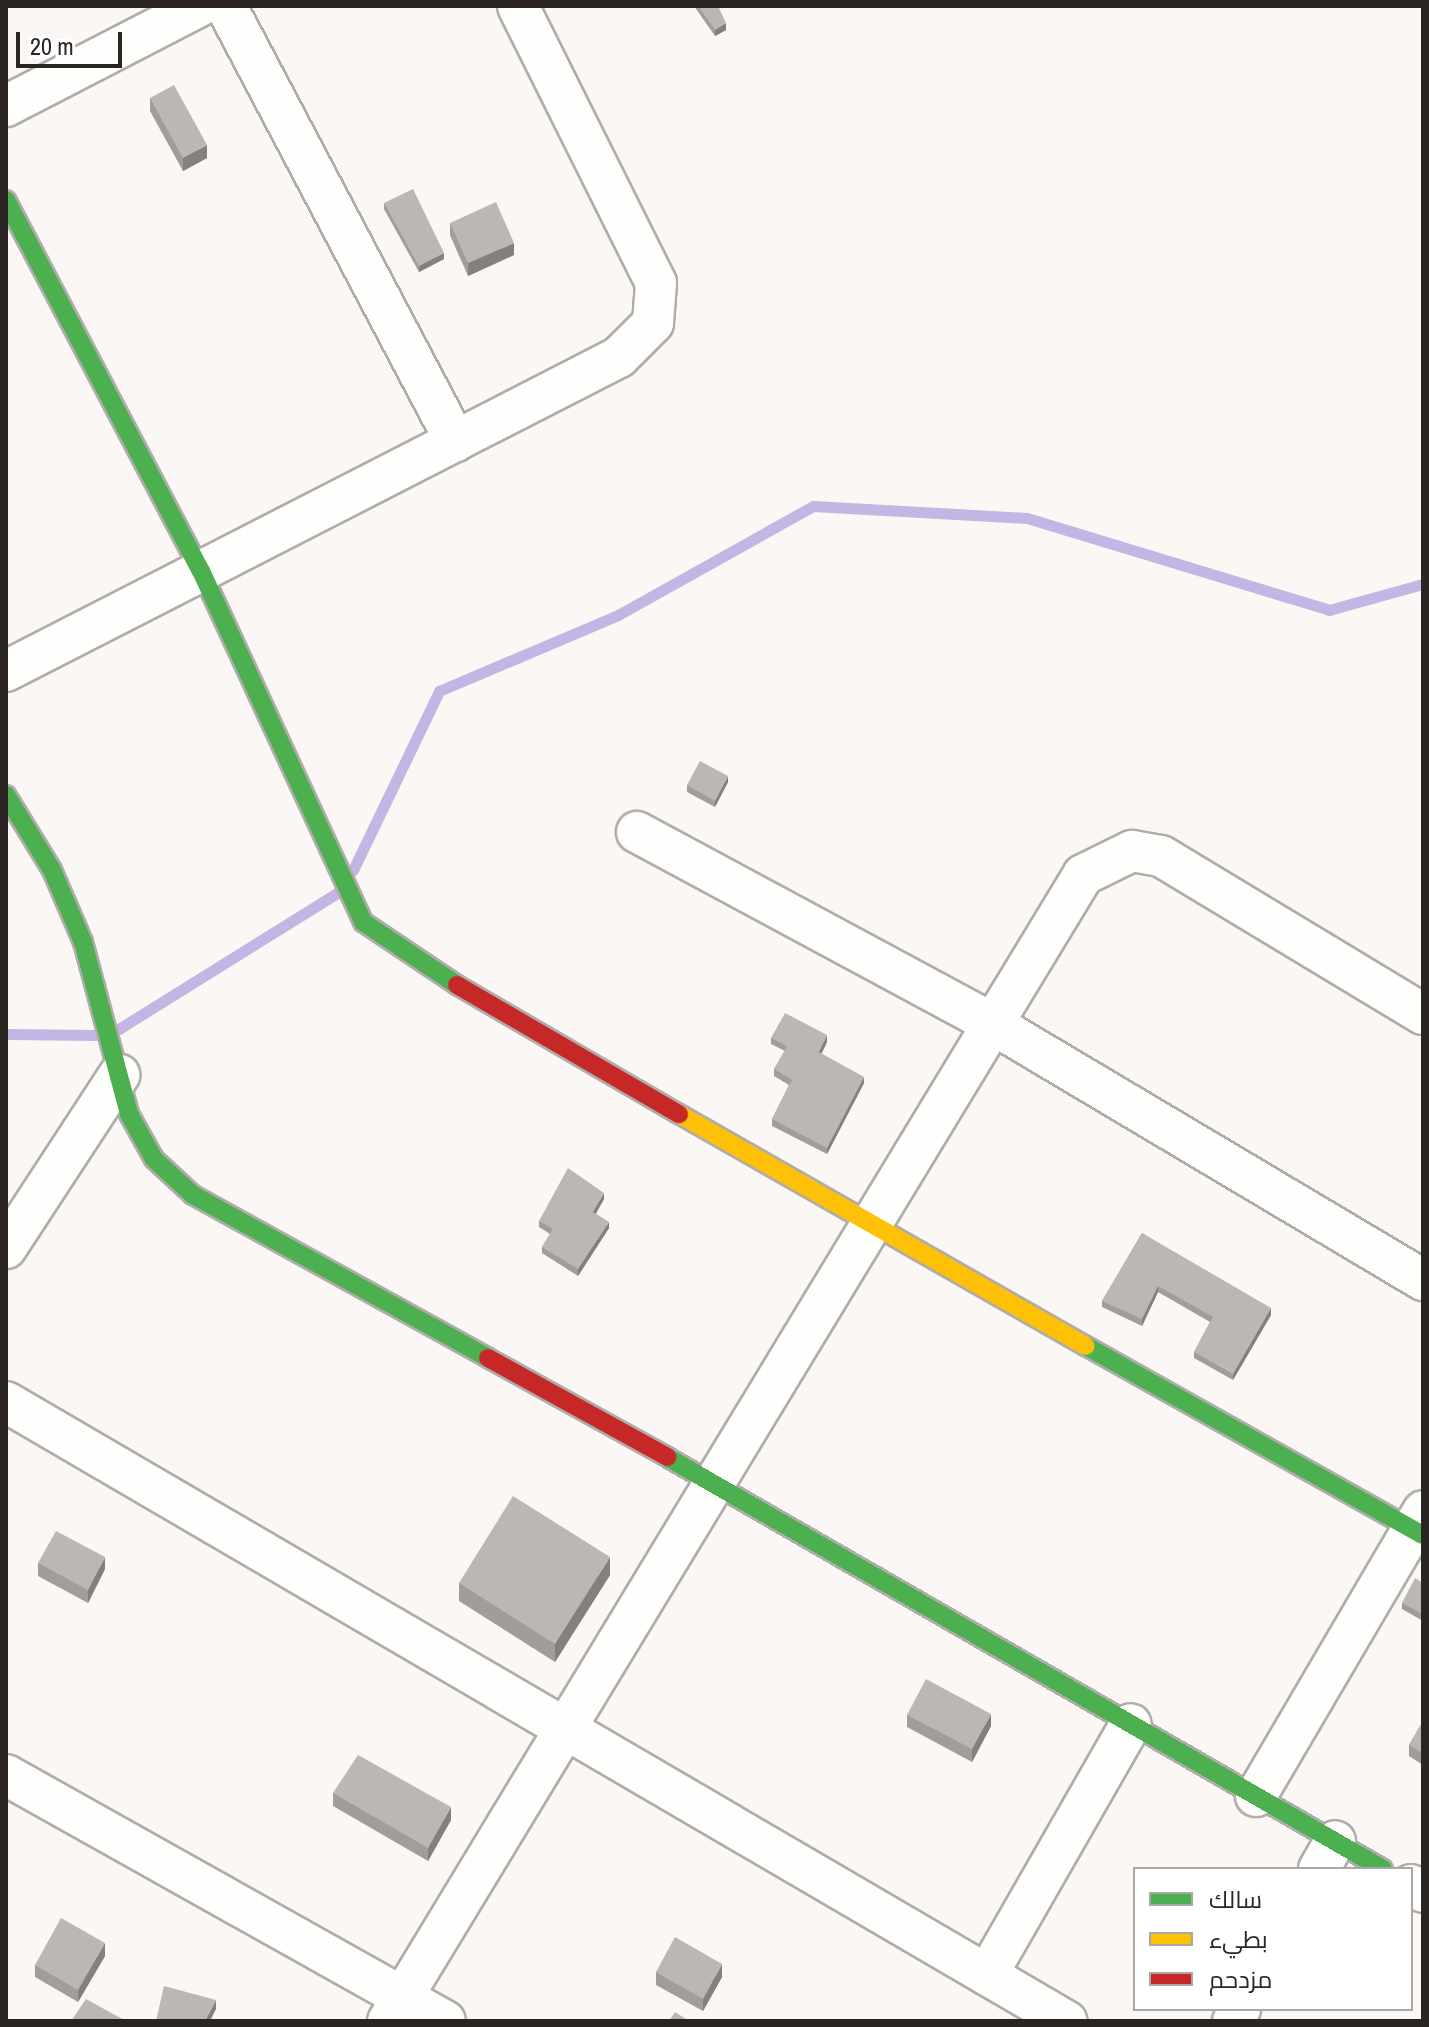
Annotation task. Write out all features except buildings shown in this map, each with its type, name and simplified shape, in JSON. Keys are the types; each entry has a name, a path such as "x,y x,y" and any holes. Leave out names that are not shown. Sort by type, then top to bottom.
{"street":[{"path":"6,106 200,6"},
{"path":"226,6 455,441"},
{"path":"6,671 619,357 653,323 656,283 518,6"},
{"path":"6,200 201,571 363,922 393,948 869,1224 1420,1525 1256,1796"},
{"path":"6,795 52,870 83,942 129,1114 154,1159 193,1195 712,1482 1256,1796 1327,1855 1375,1867"},
{"path":"637,832 991,1023 1423,1280"},
{"path":"395,2008 1083,875 1132,851 1161,856 1423,1014"},
{"path":"6,1248 119,1075"},
{"path":"6,1402 1066,2021"},
{"path":"987,1975 1131,1724"},
{"path":"6,1775 395,2008 445,2021"}],"waterway":[{"path":"353,870 439,691 618,615 813,506 1027,518 1329,610 1423,584"},
{"path":"117,1030 340,891"},
{"path":"6,1034 97,1035"}],"traffic: fast":[{"path":"6,200 201,571 363,922 457,985"},
{"path":"6,795 52,870 83,942 129,1114 154,1159 193,1195 488,1358"},
{"path":"1086,1346 1423,1535"},
{"path":"667,1457 1380,1867"}],"traffic: slow":[{"path":"679,1114 1086,1346"}],"traffic: jam":[{"path":"457,985 679,1114"},
{"path":"488,1358 667,1457"}]}
